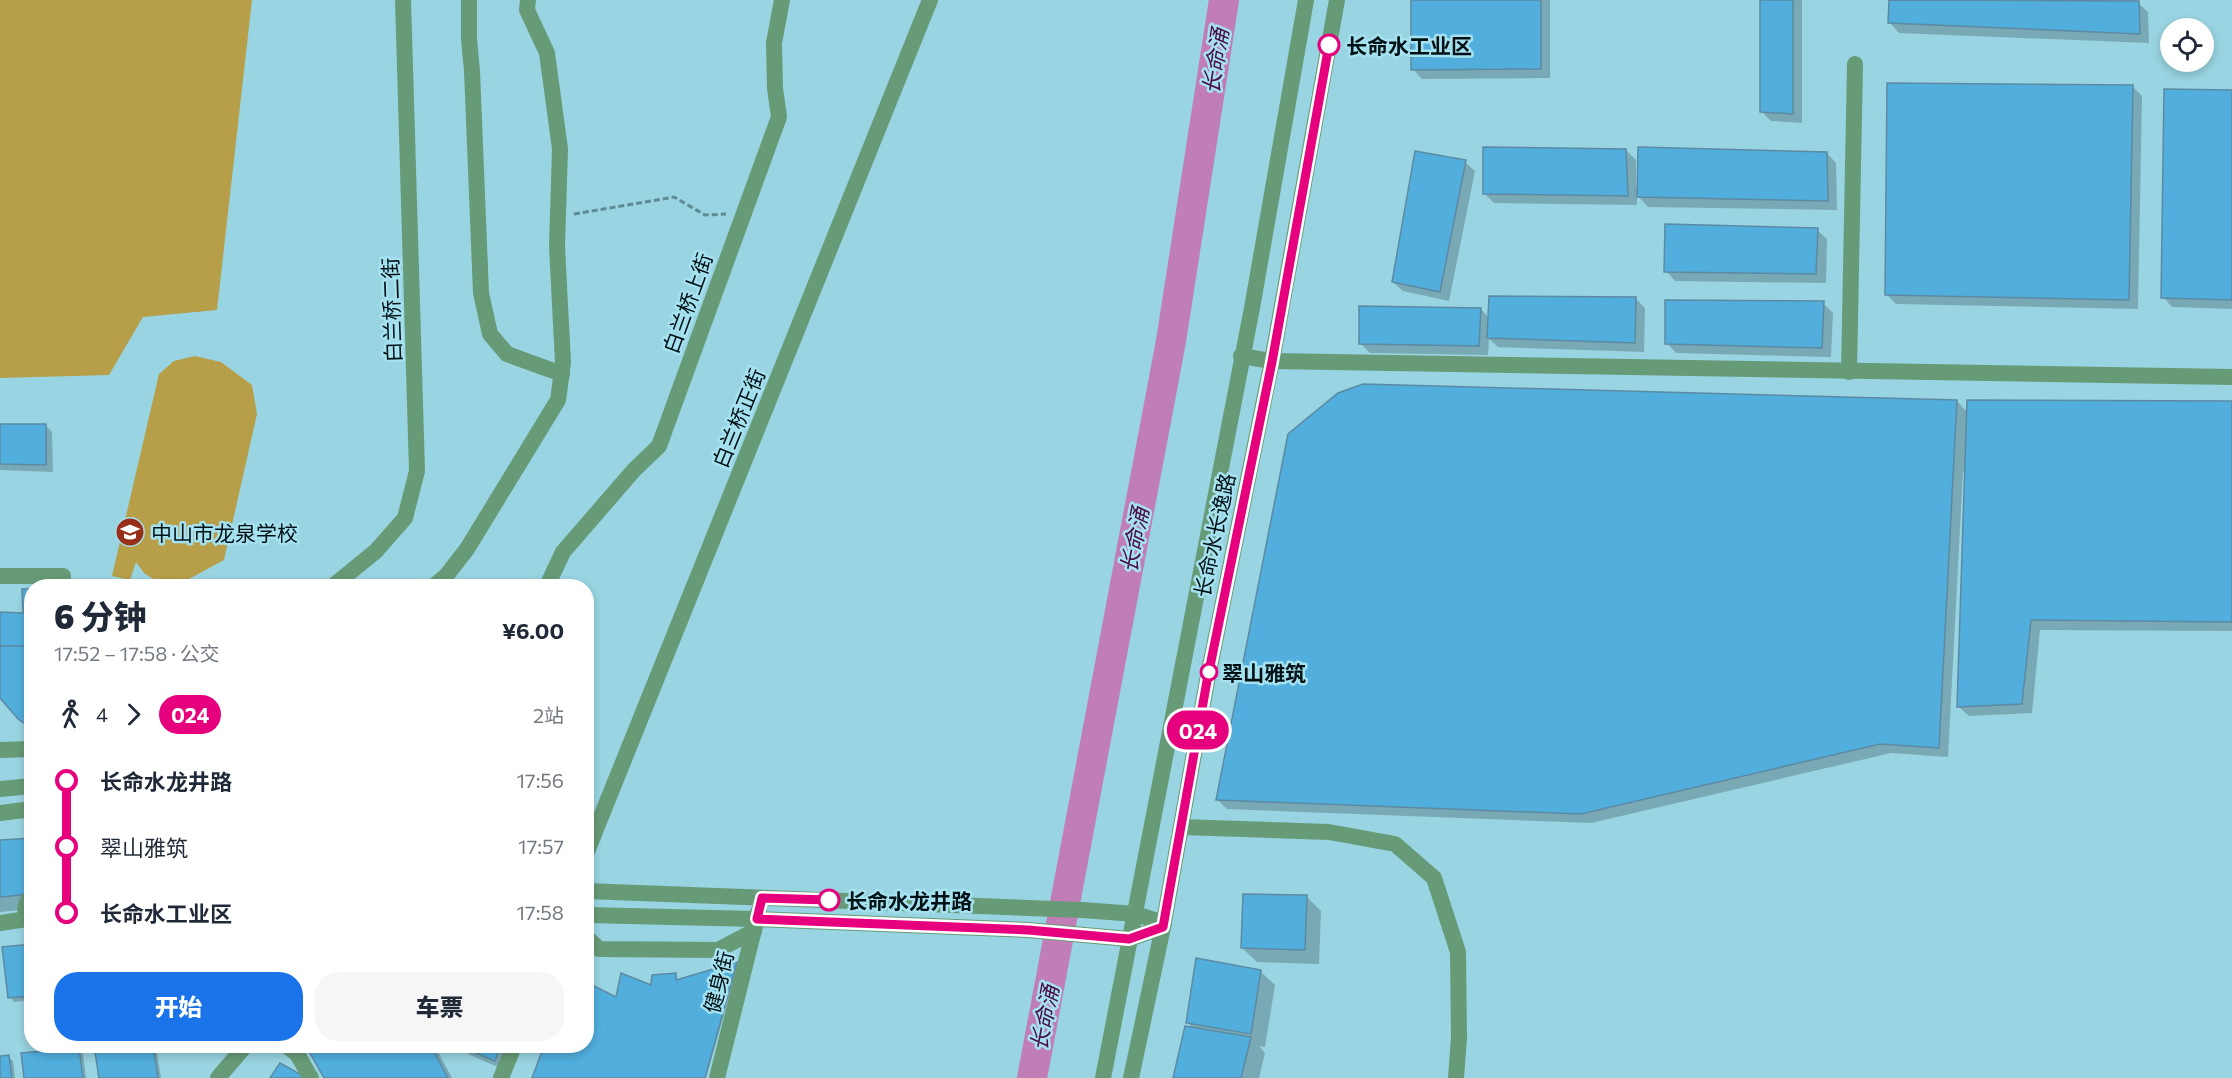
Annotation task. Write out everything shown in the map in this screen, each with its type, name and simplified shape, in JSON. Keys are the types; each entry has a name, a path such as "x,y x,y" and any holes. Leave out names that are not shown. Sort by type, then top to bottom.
{"street":[{"name":"白兰桥二街","path":"342,579 376,551 405,518 417,471 403,0"},
{"path":"469,0 481,292 490,333 507,354 562,374"},
{"path":"442,579 467,549 558,400 562,374 557,246 560,149 547,53 527,10 528,0"},
{"name":"白兰桥上街","path":"550,579 563,552 634,470 659,446 779,117 775,88 774,43 782,0"},
{"name":"白兰桥正街","path":"594,834 930,0"},
{"name":"长命水长逸路","path":"1103,1078 1254,297 1306,0"},
{"name":"长命水长逸路","path":"1131,1078 1163,925 1207,681 1272,362 1337,0"},
{"path":"1849,372 1855,64"},
{"path":"1241,356 1272,362 2232,377"},
{"path":"0,576 63,576 63,579"},
{"path":"0,750 24,749"},
{"path":"0,789 24,787"},
{"path":"0,813 24,810"},
{"path":"1181,827 1329,832 1395,844 1434,878 1458,952 1459,1038 1456,1078"},
{"path":"594,891 1082,910 1136,914 1163,925"},
{"name":"健身街","path":"717,1078 762,898"},
{"path":"594,915 756,925 1028,930 1129,939 1163,925"},
{"path":"0,923 24,922"},
{"path":"594,944 599,949 718,950 756,925"},
{"path":"218,1078 239,1053"},
{"path":"296,1053 311,1078"},
{"path":"504,1075 512,1053"}],"path":[{"path":"558,217 674,196 705,215 743,214"}],"shaded area":[{"path":"0,0 252,0 217,310 143,317 109,375 0,378"},
{"path":"195,356 221,362 252,385 257,414 224,560 189,579 153,579 144,573 136,562 130,579 112,576 159,374 174,361"}],"building":[{"path":"1411,0 1541,0 1541,69 1411,70"},
{"path":"1760,0 1793,0 1793,114 1760,112"},
{"path":"1889,0 2139,1 2140,34 1888,23"},
{"path":"1887,83 2133,85 2129,300 1885,295"},
{"path":"2164,89 2232,90 2232,300 2161,298"},
{"path":"1483,147 1626,149 1628,196 1483,194"},
{"path":"1638,147 1827,152 1828,201 1637,197"},
{"path":"1415,151 1466,160 1440,292 1392,282"},
{"path":"1665,224 1818,228 1816,274 1664,272"},
{"path":"1489,296 1636,297 1635,343 1487,338"},
{"path":"1665,300 1824,301 1822,348 1665,344"},
{"path":"1359,306 1481,308 1479,346 1359,344"},
{"path":"1363,384 1957,400 1939,748 1880,744 1581,814 1216,800 1288,434 1338,393"},
{"path":"1967,400 2232,401 2232,622 2031,620 2022,704 1957,707"},
{"path":"0,424 46,424 46,465 0,464"},
{"path":"22,589 24,589 24,646 0,646 0,612 23,613"},
{"path":"0,646 24,646 24,723 0,698"},
{"path":"24,838 24,895 0,897 0,840"},
{"path":"1243,894 1307,895 1305,950 1241,948"},
{"path":"24,945 24,997 8,998 2,947"},
{"path":"1196,958 1261,970 1251,1034 1186,1023"},
{"path":"737,962 705,1078 532,1078 541,1053 594,1053 594,986 616,997 621,973 651,985 652,975 676,973 676,980"},
{"path":"1185,1026 1251,1037 1241,1078 1173,1078"},
{"path":"21,1053 80,1053 83,1078 24,1078"},
{"path":"95,1053 154,1053 158,1078 99,1078"},
{"path":"310,1053 435,1053 448,1078 324,1078"},
{"path":"476,1053 498,1053 495,1061"},
{"path":"9,1055 12,1078 0,1078 0,1056"},
{"path":"280,1063 307,1078 270,1078"}],"waterway":[{"name":"长命涌","path":"1032,1078 1171,341 1224,0"}],"bus line":[{"name":"024","path":"829,900 762,898 757,919 1028,930 1129,939 1163,927 1207,681 1272,362 1329,45"}],"place":[{"name":"长命水工业区","path":"1329,45"},
{"name":"中山市龙泉学校","path":"130,532"},
{"name":"翠山雅筑","path":"1209,672"},
{"name":"长命水龙井路","path":"829,900"}]}
